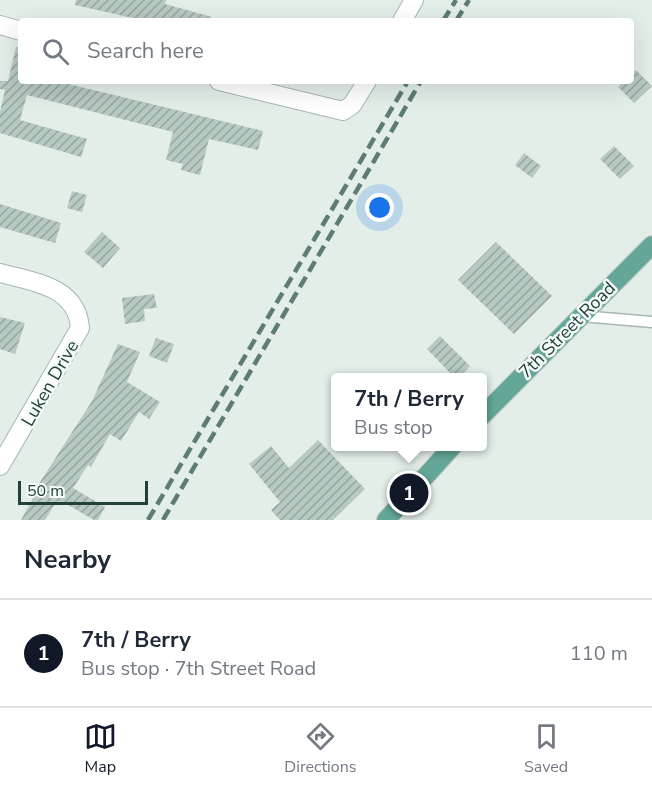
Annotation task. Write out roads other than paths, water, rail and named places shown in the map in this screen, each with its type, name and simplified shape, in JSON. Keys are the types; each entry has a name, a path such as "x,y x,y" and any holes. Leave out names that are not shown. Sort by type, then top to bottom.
{"main road":[{"name":"7th Street Road","path":"487,412 652,245"},
{"path":"386,520 449,451"}],"street":[{"path":"404,18 414,0"},
{"path":"0,25 18,30"},
{"path":"231,84 343,111 352,105 365,84"},
{"name":"Luken Drive","path":"0,273 61,292 74,306 80,328 0,466"}],"lane":[{"path":"580,316 652,322"}],"railway":[{"path":"445,18 456,0"},
{"path":"458,18 469,0"},
{"path":"148,520 406,84"},
{"path":"163,520 419,84"}],"place":[{"name":"7th / Berry","path":"409,493"}]}
